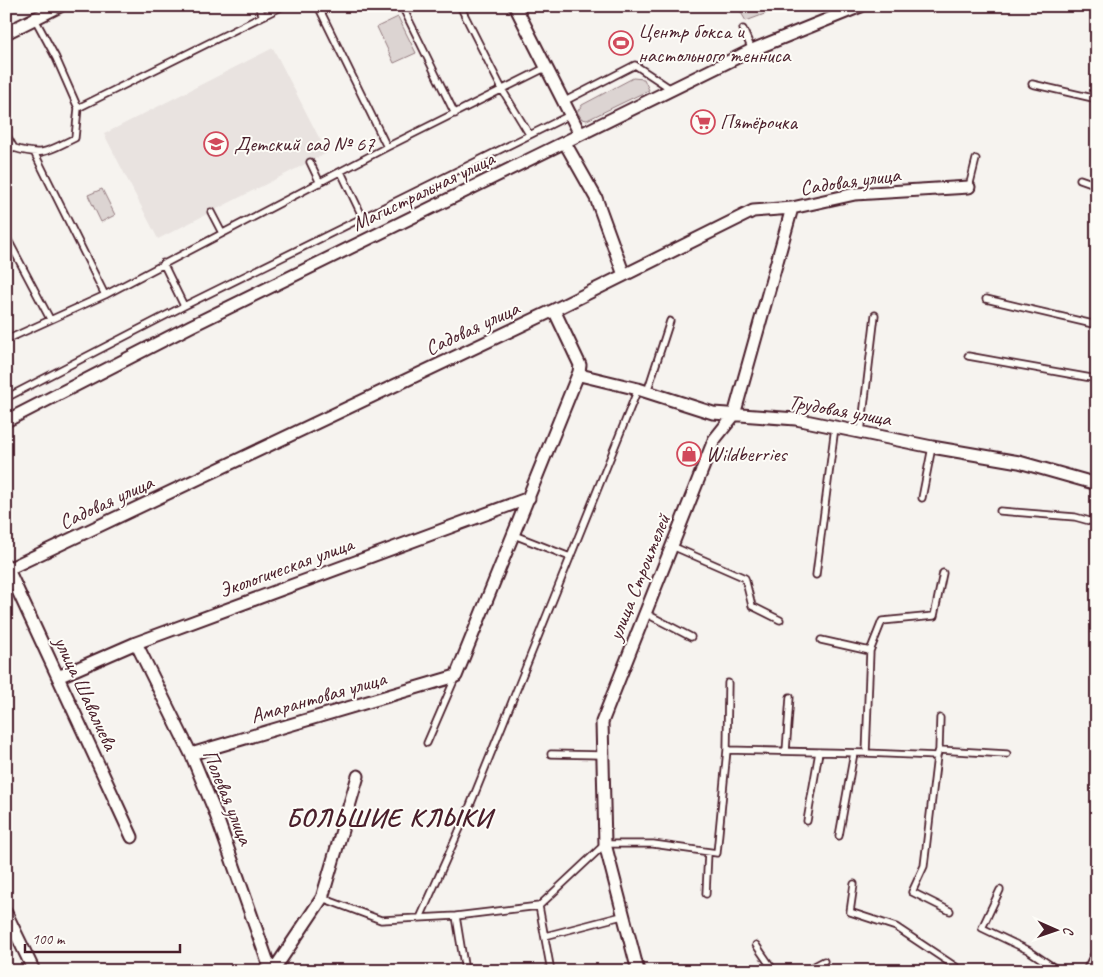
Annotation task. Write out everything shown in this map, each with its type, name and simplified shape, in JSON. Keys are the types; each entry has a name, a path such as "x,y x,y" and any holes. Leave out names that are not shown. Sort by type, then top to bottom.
{"street":[{"path":"6,33 60,6"},
{"path":"515,6 580,134"},
{"name":"Магистральная улица","path":"6,421 191,326 671,89 752,50 861,6"},
{"path":"565,143 596,198 624,275"},
{"name":"Садовая улица","path":"7,567 554,310 753,211 792,208 855,194 968,187"},
{"name":"улица Строителей","path":"638,971 622,916 605,844 602,722 714,440 734,415 792,208"},
{"path":"456,676 579,372 580,365 554,310"},
{"name":"Трудовая улица","path":"579,372 584,376 643,391 713,413 796,418 932,447 1019,462 1097,484"},
{"name":"Экологическая улица","path":"58,677 136,643 529,498"},
{"name":"улица Шавалиева","path":"7,567 132,837"},
{"name":"Полевая улица","path":"136,643 190,754 238,872 272,971"},
{"name":"Амарантовая улица","path":"190,754 456,676"},
{"path":"272,971 322,898 358,776"},
{"path":"6,914 34,971"},
{"path":"1089,971 1097,955"}],"lane":[{"path":"258,6 263,16"},
{"path":"78,108 283,6"},
{"path":"318,6 387,147"},
{"path":"402,6 454,114"},
{"path":"460,6 503,91 529,134"},
{"path":"6,152 14,148 35,154 46,152 75,138 78,108 56,58 34,19"},
{"path":"743,29 752,50"},
{"path":"563,102 635,65 671,89"},
{"path":"6,340 105,295 387,147 503,91 545,68"},
{"path":"1032,84 1097,99"},
{"path":"6,398 184,306 570,115"},
{"path":"6,134 14,148"},
{"path":"35,154 105,295"},
{"path":"968,187 976,159"},
{"path":"310,162 320,183"},
{"path":"341,172 363,218"},
{"path":"1080,179 1097,185"},
{"path":"211,212 222,233"},
{"path":"6,236 50,319"},
{"path":"163,263 184,306"},
{"path":"986,299 1097,324"},
{"path":"861,432 874,315"},
{"path":"420,918 467,813 570,557 643,391 670,321"},
{"path":"968,356 1097,379"},
{"path":"816,575 834,427"},
{"path":"922,498 932,447"},
{"path":"1000,511 1074,518 1097,524"},
{"path":"514,535 570,557"},
{"path":"672,546 745,578 752,606 780,620"},
{"path":"866,753 870,651 882,621 934,616 943,573"},
{"path":"645,613 692,637"},
{"path":"821,640 870,651"},
{"path":"427,742 456,676"},
{"path":"322,898 381,920 456,916 539,906 605,844 653,844 717,853 727,750 728,683"},
{"path":"786,751 790,697"},
{"path":"940,718 938,753 924,866 912,892 950,911"},
{"path":"727,750 1007,754"},
{"path":"807,821 819,752"},
{"path":"839,836 854,753"},
{"path":"551,754 602,755"},
{"path":"706,894 708,852"},
{"path":"854,884 850,912 896,927 962,971"},
{"path":"1000,890 982,928 1028,950 1058,971"},
{"path":"539,906 551,971"},
{"path":"456,916 465,971"},
{"path":"545,936 622,916"},
{"path":"756,945 774,971"},
{"path":"806,971 824,961"}],"shaded area":[{"path":"737,6 786,6 746,21"},
{"path":"398,17 416,53 394,63 377,27"},
{"name":"Детский сад № 67","path":"273,48 327,153 158,239 104,134"},
{"path":"633,78 644,79 649,90 587,120 582,119 577,112 582,105"},
{"path":"102,189 115,215 101,222 88,195"}],"place":[{"name":"Центр бокса и настольного тенниса","path":"621,43"},
{"name":"Пятёрочка","path":"703,122"},
{"name":"Детский сад № 67","path":"216,144"},
{"name":"Wildberries","path":"689,454"}],"district":[{"name":"БОЛЬШИЕ КЛЫКИ","path":"389,817"}]}
